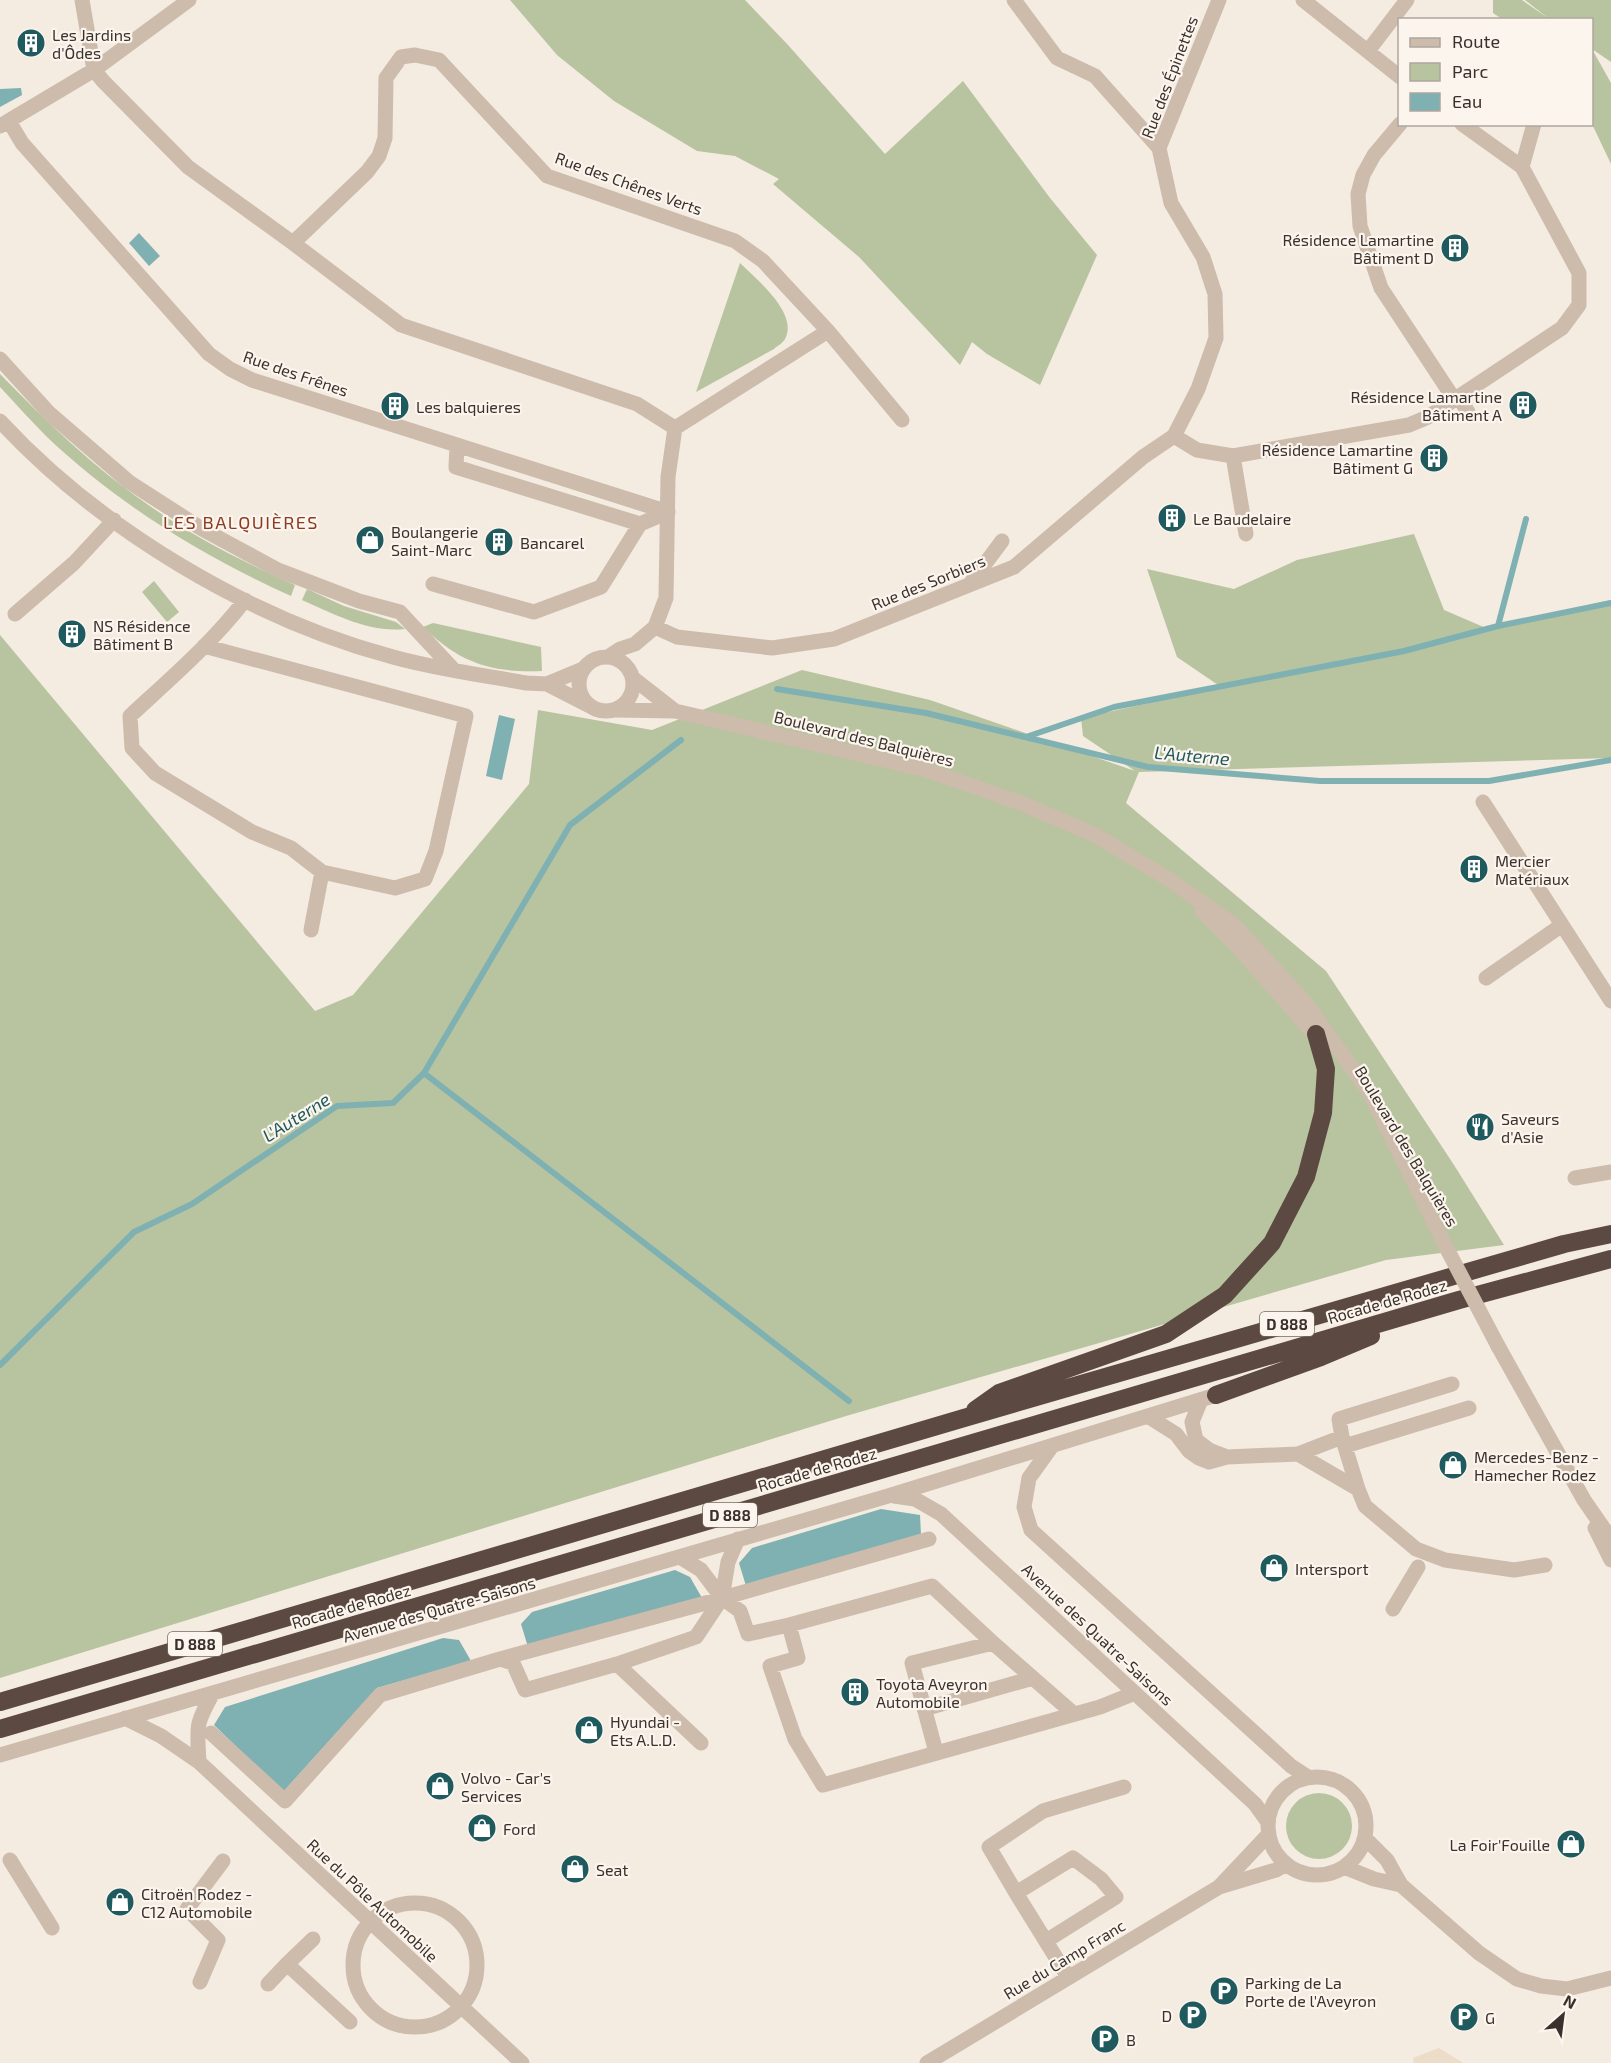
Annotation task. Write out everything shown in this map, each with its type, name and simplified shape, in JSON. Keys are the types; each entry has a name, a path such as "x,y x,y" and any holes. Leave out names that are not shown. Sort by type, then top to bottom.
{"highway":[{"path":"964,1418 999,1393 1166,1334 1225,1295 1272,1244 1306,1177 1323,1113 1326,1070 1316,1034"},
{"name":"Rocade de Rodez","path":"0,1702 964,1418 1564,1244 1611,1234"},
{"name":"Rocade de Rodez","path":"0,1729 1459,1300 1611,1259"},
{"path":"1208,1397 1321,1357 1459,1300"}],"street":[{"path":"82,0 94,70 188,167 401,325 637,404 675,428"},
{"path":"5,124 94,70 189,0"},
{"path":"1014,0 1057,58 1095,76 1159,148"},
{"name":"Rue des Épinettes","path":"1174,436 1198,389 1216,338 1215,294 1203,257 1171,202 1159,148 1218,0"},
{"path":"1303,0 1398,75"},
{"path":"1368,51 1407,0"},
{"name":"Rue des Chênes Verts","path":"293,243 367,172 379,156 385,138 387,78 401,57 415,55 439,60 547,176 735,241 764,261 828,331 902,420"},
{"name":"Rue des Frênes","path":"5,124 209,354 230,369 252,380 668,512"},
{"path":"1398,126 1374,155 1363,174 1358,194 1360,226 1381,288 1468,412"},
{"path":"1174,436 1197,450 1233,456 1409,425 1428,417 1562,328 1579,305 1579,273 1522,167 1465,126"},
{"path":"1522,167 1533,126"},
{"path":"547,684 583,669 594,660 608,657 620,649 635,644 655,627 666,598 668,477 675,428 828,331"},
{"path":"0,360 49,412 129,482 202,529 278,570 359,601 400,612 454,670"},
{"path":"0,421 21,444 65,484 177,563 245,600 341,641 393,658 526,683 547,684 602,711 617,710 631,697 634,688 635,644"},
{"name":"Rue des Sorbiers","path":"655,627 677,637 772,648 834,639 1014,567 1143,457 1174,436"},
{"path":"457,445 456,467 640,524"},
{"path":"1233,456 1246,534"},
{"path":"433,584 534,612 601,587 640,524 668,512"},
{"path":"15,614 74,563 114,520"},
{"path":"970,585 1002,541"},
{"path":"204,646 466,716 435,851 425,879 395,888 322,872 291,848 252,832 155,773 132,748 130,716 225,626 245,600"},
{"path":"608,657 621,661 633,676"},
{"path":"583,669 579,684 580,692 588,705"},
{"name":"Boulevard des Balquières","path":"633,676 675,711"},
{"name":"Boulevard des Balquières","path":"617,710 675,711 923,769 1021,803 1095,835 1167,878 1234,926 1305,1002 1369,1092 1498,1346 1584,1500 1611,1539"},
{"path":"1483,802 1611,1001"},
{"path":"311,930 322,872"},
{"name":"Boulevard des Balquières","path":"1167,878 1237,946 1316,1034 1362,1099 1446,1247"},
{"path":"1486,978 1562,925"},
{"path":"1575,1178 1611,1172"},
{"path":"1452,1384 1339,1419 1343,1442 1365,1506 1416,1548 1445,1560 1514,1570 1545,1565"},
{"path":"1208,1397 1192,1422 1196,1440 1227,1457"},
{"name":"Avenue des Quatre-Saisons","path":"0,1755 888,1496 1208,1397"},
{"path":"1149,1417 1176,1434 1189,1451 1209,1462 1227,1457 1298,1455 1468,1408"},
{"name":"Avenue des Quatre-Saisons","path":"1052,1446 1029,1479 1024,1507 1031,1530 1291,1766 1308,1777"},
{"path":"1298,1455 1358,1489"},
{"name":"Avenue des Quatre-Saisons","path":"888,1496 915,1499 941,1515 1255,1804 1269,1828"},
{"name":"Boulevard des Balquières","path":"1584,1500 1599,1539 1611,1560"},
{"path":"500,1659 513,1663 525,1690 617,1664 696,1637 722,1598 728,1562 738,1539"},
{"path":"211,1733 285,1801 380,1695 500,1659 929,1539"},
{"path":"680,1557 701,1570 722,1598 740,1611 748,1634 932,1586 1074,1714"},
{"path":"1393,1609 1418,1568"},
{"path":"789,1625 798,1658 770,1666 795,1738 823,1785 1074,1714 1134,1693"},
{"path":"936,1752 912,1663 993,1643"},
{"path":"617,1664 701,1743"},
{"path":"924,1709 1033,1678"},
{"path":"199,1762 197,1727 213,1693"},
{"name":"Rue du Pôle Automobile","path":"125,1718 161,1736 199,1762 522,2063"},
{"path":"1308,1777 1326,1778 1344,1784 1362,1805 1366,1818 1365,1838 1353,1859 1344,1867 1327,1874 1314,1875 1302,1872 1287,1864 1278,1856 1269,1828 1271,1810 1277,1798 1296,1781 1308,1777"},
{"path":"1068,1977 989,1847 1043,1811 1124,1786"},
{"name":"Rue du Camp Franc","path":"1219,1887 1269,1828"},
{"path":"1365,1838 1386,1860 1401,1885 1479,1953 1517,1978 1540,1986 1567,1989 1611,1978"},
{"path":"1016,1893 1072,1858 1101,1879 1116,1897 1046,1941"},
{"path":"10,1860 52,1928"},
{"path":"200,1982 218,1940 187,1909 223,1861"},
{"name":"Rue du Camp Franc","path":"927,2063 1219,1887 1276,1870 1287,1864"},
{"path":"1344,1867 1374,1879 1401,1885"},
{"path":"422,1903 440,1908 456,1919 469,1933 476,1952 477,1971 472,1991 462,2007 444,2020 424,2027 402,2027 382,2019 366,2004 357,1989 353,1972 353,1954 359,1937 369,1922 385,1911 403,1904 422,1903"},
{"path":"268,1984 313,1939"},
{"path":"287,1964 350,2022"},
{"path":"1588,1983 1611,1966"}],"green space":[{"path":"510,0 745,0 885,154 963,81 1050,198 1097,255 1040,385 987,354 972,342 960,365 859,257 773,184 779,179 735,156 697,151 614,101 557,55"},
{"path":"1493,0 1522,0 1548,18 1500,18 1493,13"},
{"path":"1525,0 1611,0 1611,62 1593,50 1593,18 1548,18"},
{"path":"1593,51 1611,83 1611,164 1593,126"},
{"path":"740,263 765,287 781,308 788,329 785,339 774,349 696,392"},
{"path":"0,374 70,443 127,490 201,538 295,585 291,596 193,546 162,527 103,484 47,437 0,387"},
{"path":"1414,534 1444,610 1486,628 1611,600 1611,758 1139,772 1126,803 1326,971 1504,1245 1386,1260 846,1416 0,1678 0,635 315,1011 353,995 529,784 538,710 652,730 802,670 930,700 1135,771 1083,736 1081,718 1221,687 1177,657 1147,569 1234,589 1297,560"},
{"path":"154,581 179,612 167,622 142,592"},
{"path":"307,589 344,606 396,622 405,629 378,628 339,616 302,600"},
{"path":"433,623 541,647 542,671 507,670 463,657 423,627"},
{"path":"1319,1793 1331,1796 1342,1803 1349,1814 1352,1826 1349,1838 1342,1849 1331,1856 1319,1859 1307,1856 1296,1849 1289,1838 1286,1826 1289,1814 1296,1803 1307,1796"}],"shaded area":[{"path":"1439,2048 1463,2063 1414,2063 1413,2058"}],"water":[{"path":"21,88 22,95 0,107 0,89"},
{"path":"139,233 160,256 149,266 129,243"},
{"path":"499,715 515,719 502,780 486,776"},
{"path":"881,1509 920,1515 921,1535 746,1586 739,1563 752,1548"},
{"path":"675,1570 690,1577 702,1598 528,1647 521,1624 532,1612"},
{"path":"443,1638 459,1640 471,1661 377,1688 283,1792 214,1725 225,1707"}],"waterway":[{"path":"1026,737 1114,707 1404,651 1498,626 1526,519"},
{"path":"1498,626 1611,603"},
{"name":"L'Auterne","path":"777,689 926,713 1148,767 1320,781 1489,781 1611,760"},
{"name":"L'Auterne","path":"0,1365 134,1232 192,1204 337,1106 393,1103 424,1073 570,825 681,740"},
{"path":"424,1073 849,1401"}],"place":[{"name":"Les Jardins d'Ôdes","path":"31,43"},
{"name":"Résidence Lamartine Bâtiment D","path":"1455,248"},
{"name":"Résidence Lamartine Bâtiment A","path":"1523,405"},
{"name":"Les balquieres","path":"395,406"},
{"name":"Résidence Lamartine Bâtiment G","path":"1434,458"},
{"name":"Le Baudelaire","path":"1172,518"},
{"name":"Boulangerie Saint-Marc","path":"370,540"},
{"name":"Bancarel","path":"499,542"},
{"name":"NS Résidence Bâtiment B","path":"72,634"},
{"name":"Mercier Matériaux","path":"1474,869"},
{"name":"Saveurs d'Asie","path":"1480,1127"},
{"name":"Mercedes-Benz - Hamecher Rodez","path":"1453,1465"},
{"name":"Intersport","path":"1274,1568"},
{"name":"Toyota Aveyron Automobile","path":"855,1692"},
{"name":"Hyundai - Ets A.L.D.","path":"589,1730"},
{"name":"Volvo - Car's Services","path":"440,1786"},
{"name":"Ford","path":"482,1828"},
{"name":"La Foir'Fouille","path":"1571,1844"},
{"name":"Seat","path":"575,1869"},
{"name":"Citroën Rodez - C12 Automobile","path":"120,1902"},
{"name":"Parking de La Porte de l'Aveyron","path":"1224,1991"},
{"name":"D","path":"1193,2015"},
{"name":"G","path":"1464,2017"},
{"name":"B","path":"1105,2039"}],"district":[{"name":"LES BALQUIÈRES","path":"241,522"}]}
